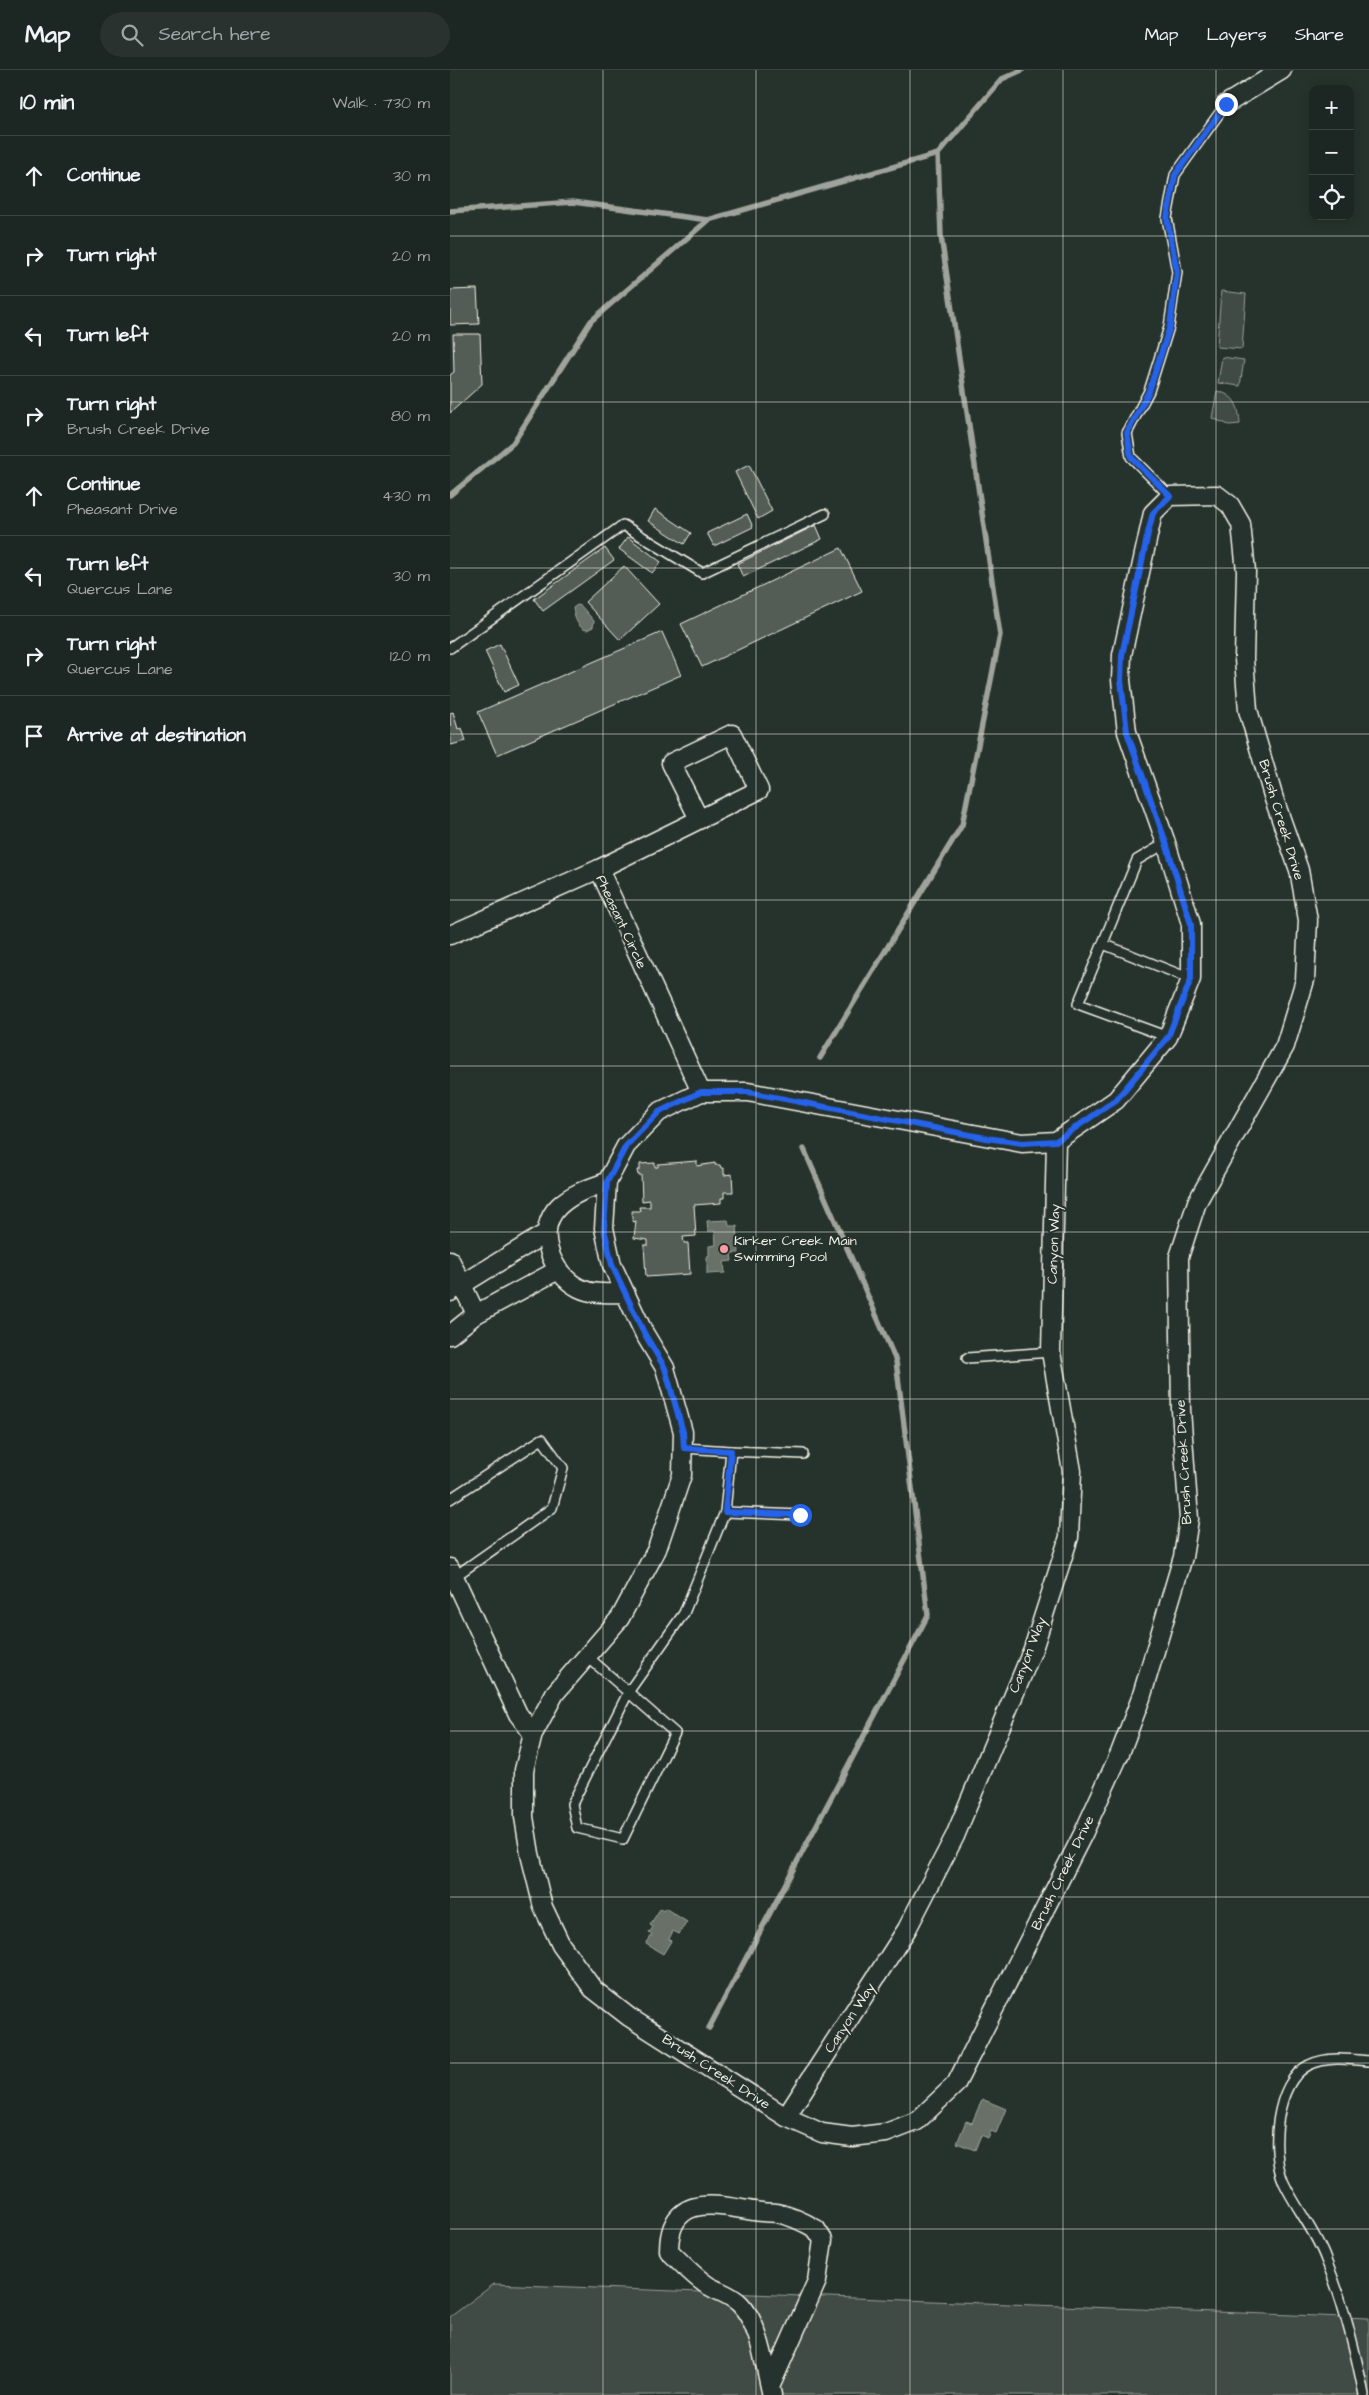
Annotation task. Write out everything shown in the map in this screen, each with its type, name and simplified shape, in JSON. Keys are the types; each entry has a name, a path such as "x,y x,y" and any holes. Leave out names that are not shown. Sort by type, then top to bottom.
{"street":[{"path":"1226,104 1282,70"},
{"name":"Brush Creek Drive","path":"607,1182 604,1228 612,1265 644,1333 665,1368 683,1432 682,1475 657,1549 620,1618 555,1693 533,1734 524,1770 524,1817 530,1854 543,1907 561,1946 593,1989 629,2017 786,2117 822,2132 852,2137 886,2133 917,2121 956,2084 1083,1834 1120,1753 1141,1698 1184,1557 1189,1519 1181,1410 1179,1257 1197,1202 1286,1046 1305,980 1308,920 1299,870 1274,799 1248,710 1244,659 1246,571 1241,524 1230,505 1217,495 1170,496"},
{"path":"625,1293 594,1293 578,1287 558,1270 549,1253 546,1233 550,1218 559,1206 580,1191 607,1182 626,1146 659,1112 701,1092 748,1092 986,1138 1022,1143 1056,1141 1116,1100 1168,1037 1191,979 1191,924 1166,843 1127,732 1121,680 1122,655 1153,513 1170,496"},
{"path":"599,869 759,790 732,734 671,763 699,819"},
{"name":"Pheasant Circle","path":"450,935 599,869 701,1092"},
{"name":"Canyon Way","path":"786,2117 907,1929 955,1836 1033,1649 1069,1537 1072,1471 1051,1352 1056,1141"},
{"path":"455,1288 546,1233"},
{"path":"450,1260 455,1288 476,1314"},
{"path":"450,1335 476,1314 558,1270"},
{"path":"452,1572 518,1714 533,1734"},
{"path":"708,2206 736,2207 777,2213 816,2228 823,2240 817,2281 771,2391 764,2358 749,2317 741,2305 731,2296 704,2283 669,2251 669,2237 674,2224 683,2212 695,2207 708,2206"}],"lane":[{"path":"1170,496 1131,457 1127,433 1149,391 1170,326 1177,272 1167,218 1175,175 1226,104"},
{"path":"450,648 624,525 702,573 825,514"},
{"path":"1166,843 1137,860 1078,1004 1168,1037"},
{"path":"1103,944 1191,979"},
{"path":"967,1358 1051,1352"},
{"path":"450,1499 542,1439 563,1468 552,1508 452,1572"},
{"path":"684,1448 803,1454"},
{"path":"588,1657 629,1690 675,1733 623,1839 577,1828 572,1804 629,1690 684,1613 725,1512 731,1451"},
{"path":"725,1512 800,1515"},
{"path":"1364,2395 1354,2347 1339,2295 1314,2231 1284,2182 1277,2143 1282,2104 1288,2088 1302,2070 1308,2065 1326,2060 1344,2059 1369,2062"}],"shaded area":[{"path":"1221,291 1246,294 1242,349 1217,347"},
{"path":"1222,357 1244,360 1240,386 1218,383"},
{"path":"1217,391 1228,395 1235,402 1239,412 1240,424 1229,425 1212,418"},
{"path":"577,605 581,606 594,621 593,627 587,630 579,625 575,619 573,608"},
{"name":"Kirker Creek Main Swimming Pool","path":"728,1220 729,1226 737,1226 739,1253 731,1253 732,1261 724,1262 725,1273 707,1274 709,1246 716,1245 715,1231 708,1231 707,1221"},
{"path":"665,1908 687,1922 679,1934 673,1931 669,1939 671,1941 663,1954 646,1944 652,1935 649,1933 653,1927 650,1925 660,1909 663,1911"},
{"path":"982,2099 1006,2109 996,2133 991,2131 988,2138 981,2135 975,2150 957,2143 966,2121 972,2123"},
{"path":"494,2284 1369,2318 1369,2395 450,2395 450,2317"}],"building":[{"path":"477,289 479,324 450,325 450,290"},
{"path":"453,334 480,334 482,384 450,413 450,375 454,372"},
{"path":"749,465 772,511 758,519 735,472"},
{"path":"655,509 691,533 684,544 648,521"},
{"path":"747,514 753,527 714,546 707,533"},
{"path":"816,525 822,539 743,577 737,564"},
{"path":"628,537 661,562 652,573 619,549"},
{"path":"605,548 614,560 543,611 534,599"},
{"path":"841,548 862,591 702,667 681,624"},
{"path":"624,566 659,604 620,640 585,602"},
{"path":"662,632 681,675 497,755 478,712"},
{"path":"500,644 519,685 504,692 485,651"},
{"path":"453,712 458,729 462,728 466,741 451,745 450,713"},
{"path":"697,1161 697,1166 715,1163 715,1165 720,1165 721,1168 724,1168 724,1175 732,1174 733,1192 724,1192 724,1198 721,1198 721,1203 694,1205 696,1236 683,1237 684,1243 688,1243 690,1274 646,1277 644,1245 648,1245 648,1240 634,1238 636,1221 633,1222 632,1211 640,1211 639,1207 650,1207 650,1200 642,1201 641,1175 638,1175 637,1170 640,1170 640,1164 655,1163 655,1167 658,1167 658,1164"}],"waterway":[{"path":"820,1058 962,825 1000,635 941,236 938,154 1002,79 1022,70"},
{"path":"450,211 573,202 708,220 938,154"},
{"path":"450,495 513,443 591,321 708,220"},
{"path":"709,2028 928,1615 896,1361 804,1149"}],"place":[{"name":"Kirker Creek Main Swimming Pool","path":"724,1249"}],"route":[{"path":"800,1515 725,1512 731,1451 684,1448 683,1432 665,1368 644,1333 612,1265 604,1228 607,1182 626,1146 659,1112 701,1092 748,1092 986,1138 1022,1143 1056,1141 1116,1100 1168,1037 1191,979 1191,924 1166,843 1127,732 1121,680 1122,655 1153,513 1170,496 1131,457 1127,433 1149,391 1170,326 1177,272 1167,218 1175,175 1226,104"}]}
